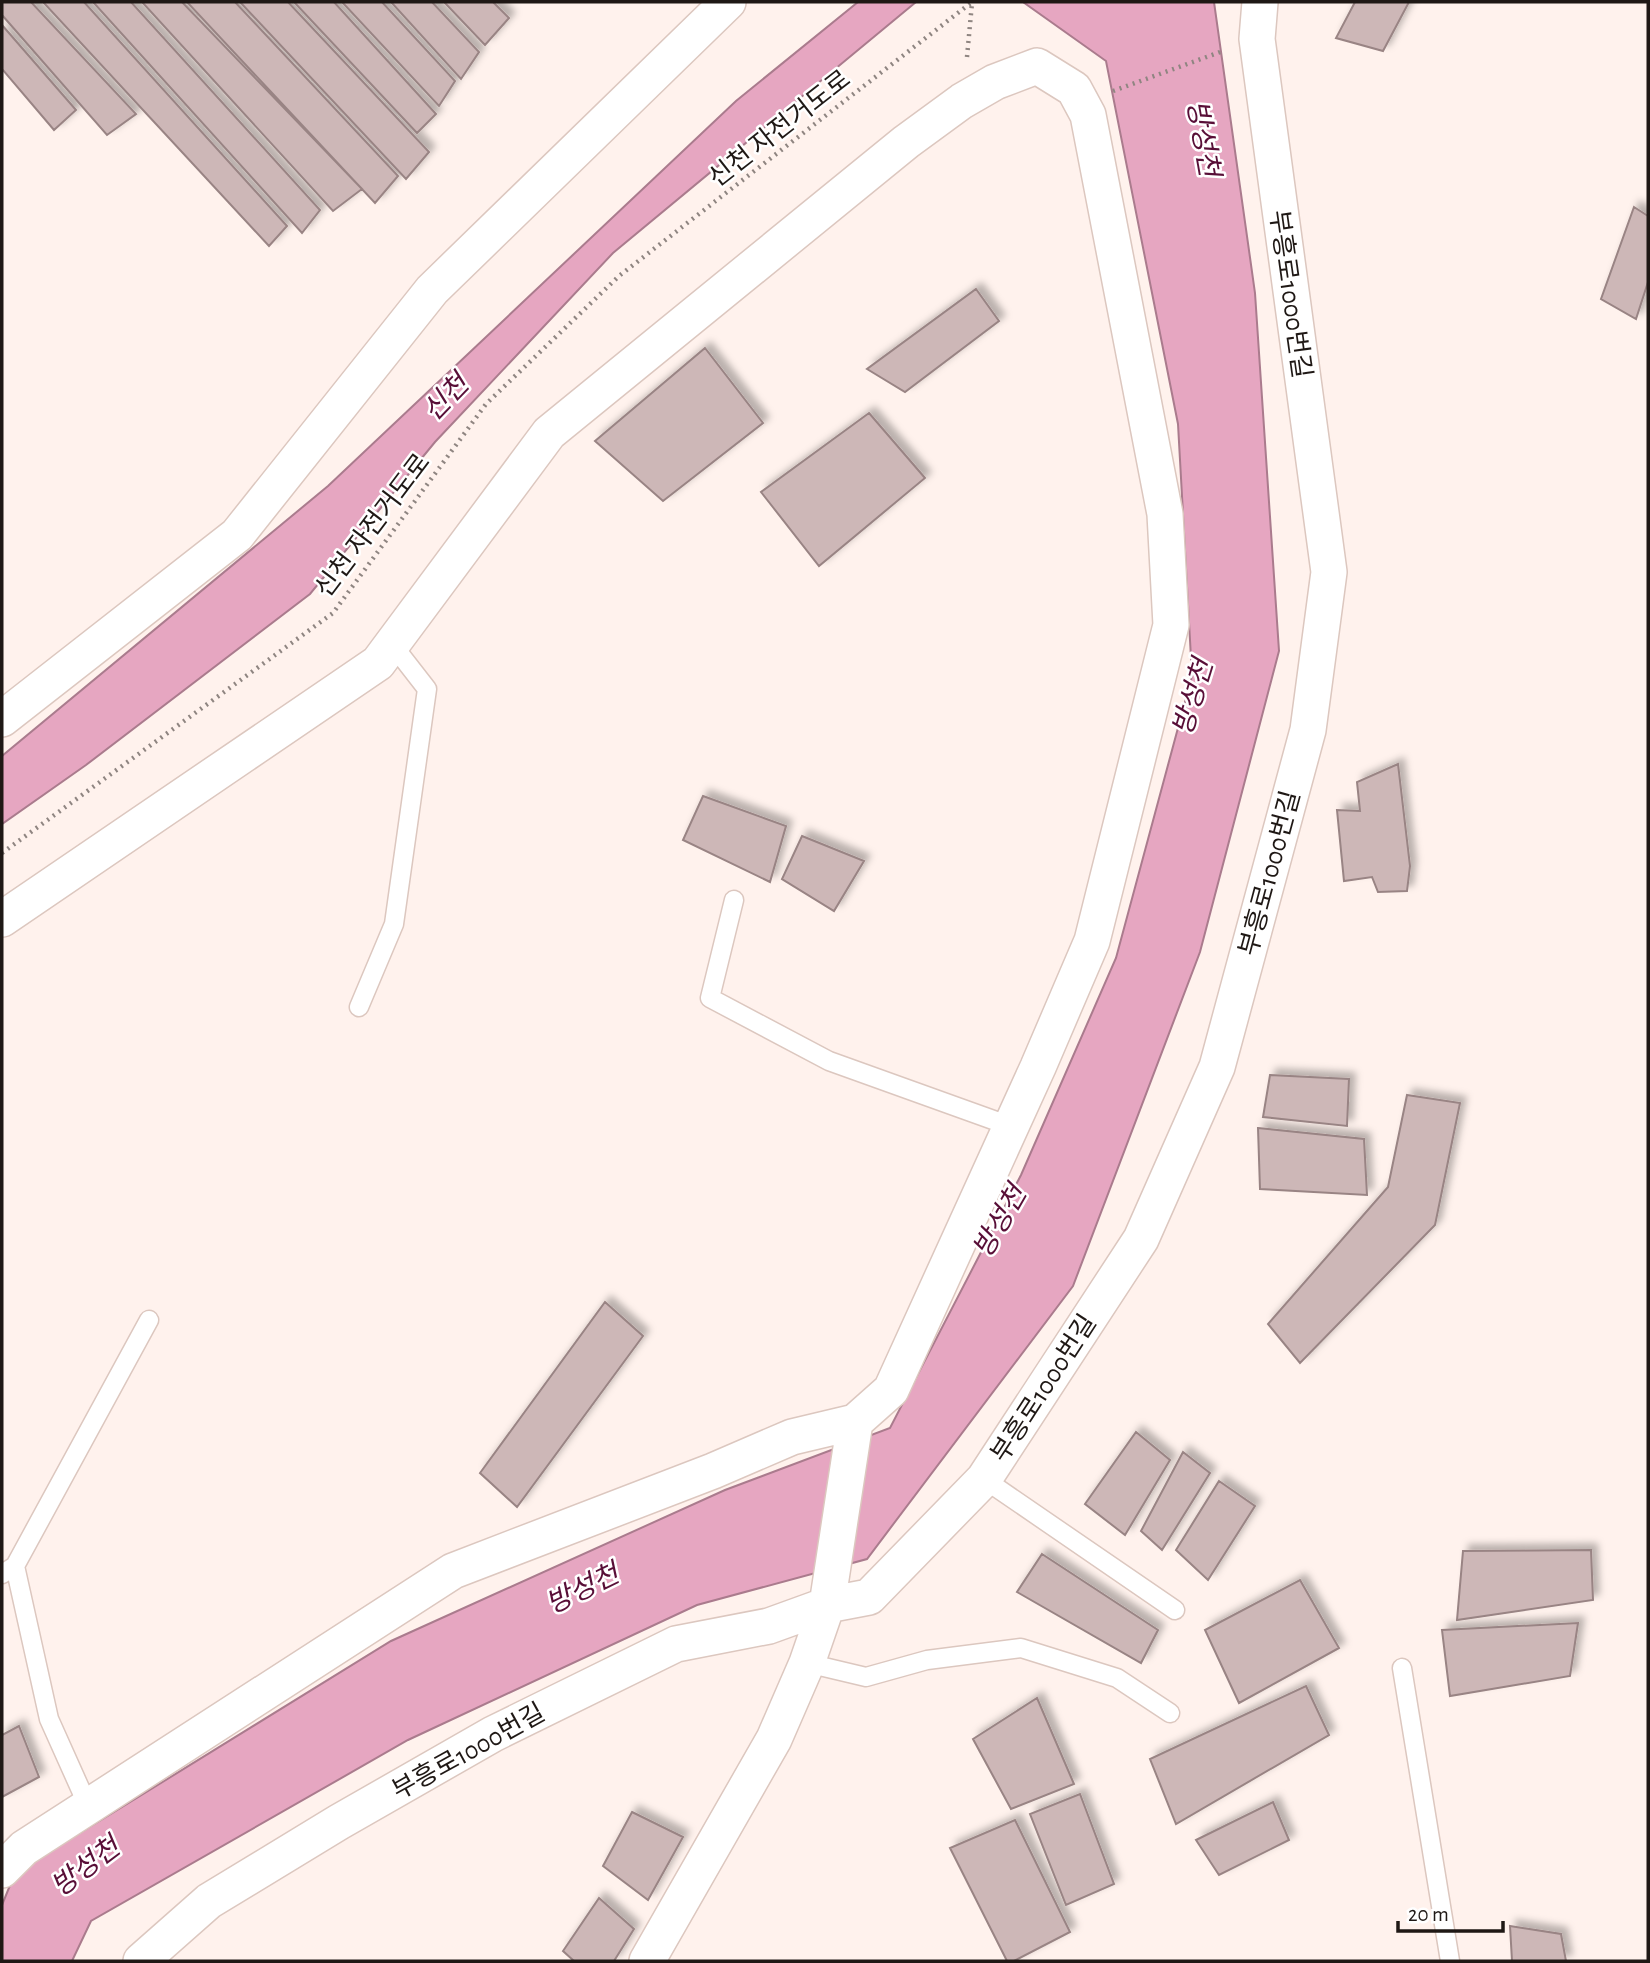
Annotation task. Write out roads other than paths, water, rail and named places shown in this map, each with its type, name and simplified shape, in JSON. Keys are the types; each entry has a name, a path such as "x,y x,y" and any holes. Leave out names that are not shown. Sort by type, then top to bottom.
{"street":[{"path":"2,719 237,535 432,290 728,2"},
{"name":"부흥로1000번길","path":"141,1961 209,1901 339,1822 493,1734 676,1644 769,1626 827,1605 869,1597 984,1479 1141,1239 1217,1067 1308,730 1329,572 1257,38 1260,2"},
{"path":"2,919 378,663 549,433 906,142 962,100 996,82 1037,66 1074,89 1088,115 1165,514 1171,625 1093,941 891,1390 855,1422 792,1437 713,1471 453,1571 24,1848 2,1870"},
{"path":"647,1961 774,1739 807,1662 827,1605 855,1422"}],"lane":[{"path":"359,1007 394,924 427,689 392,644"},
{"path":"734,900 710,998 829,1061 1010,1126"},
{"path":"88,1806 49,1719 8,1570 149,1320"},
{"path":"984,1479 1175,1610"},
{"path":"807,1662 866,1677 928,1660 1021,1648 1117,1678 1170,1713"},
{"path":"1402,1668 1450,1961"}],"water":[{"name":"신천","path":"858,2 916,2 613,253 435,442 310,594 86,765 2,824 2,756 328,486 736,101"},
{"name":"방성천","path":"1023,2 1214,2 1255,293 1279,651 1200,952 1073,1286 867,1559 697,1605 408,1740 91,1921 72,1961 2,1961 2,1905 15,1873 391,1641 725,1490 890,1428 1021,1175 1116,958 1192,676 1178,424 1106,61"}]}
